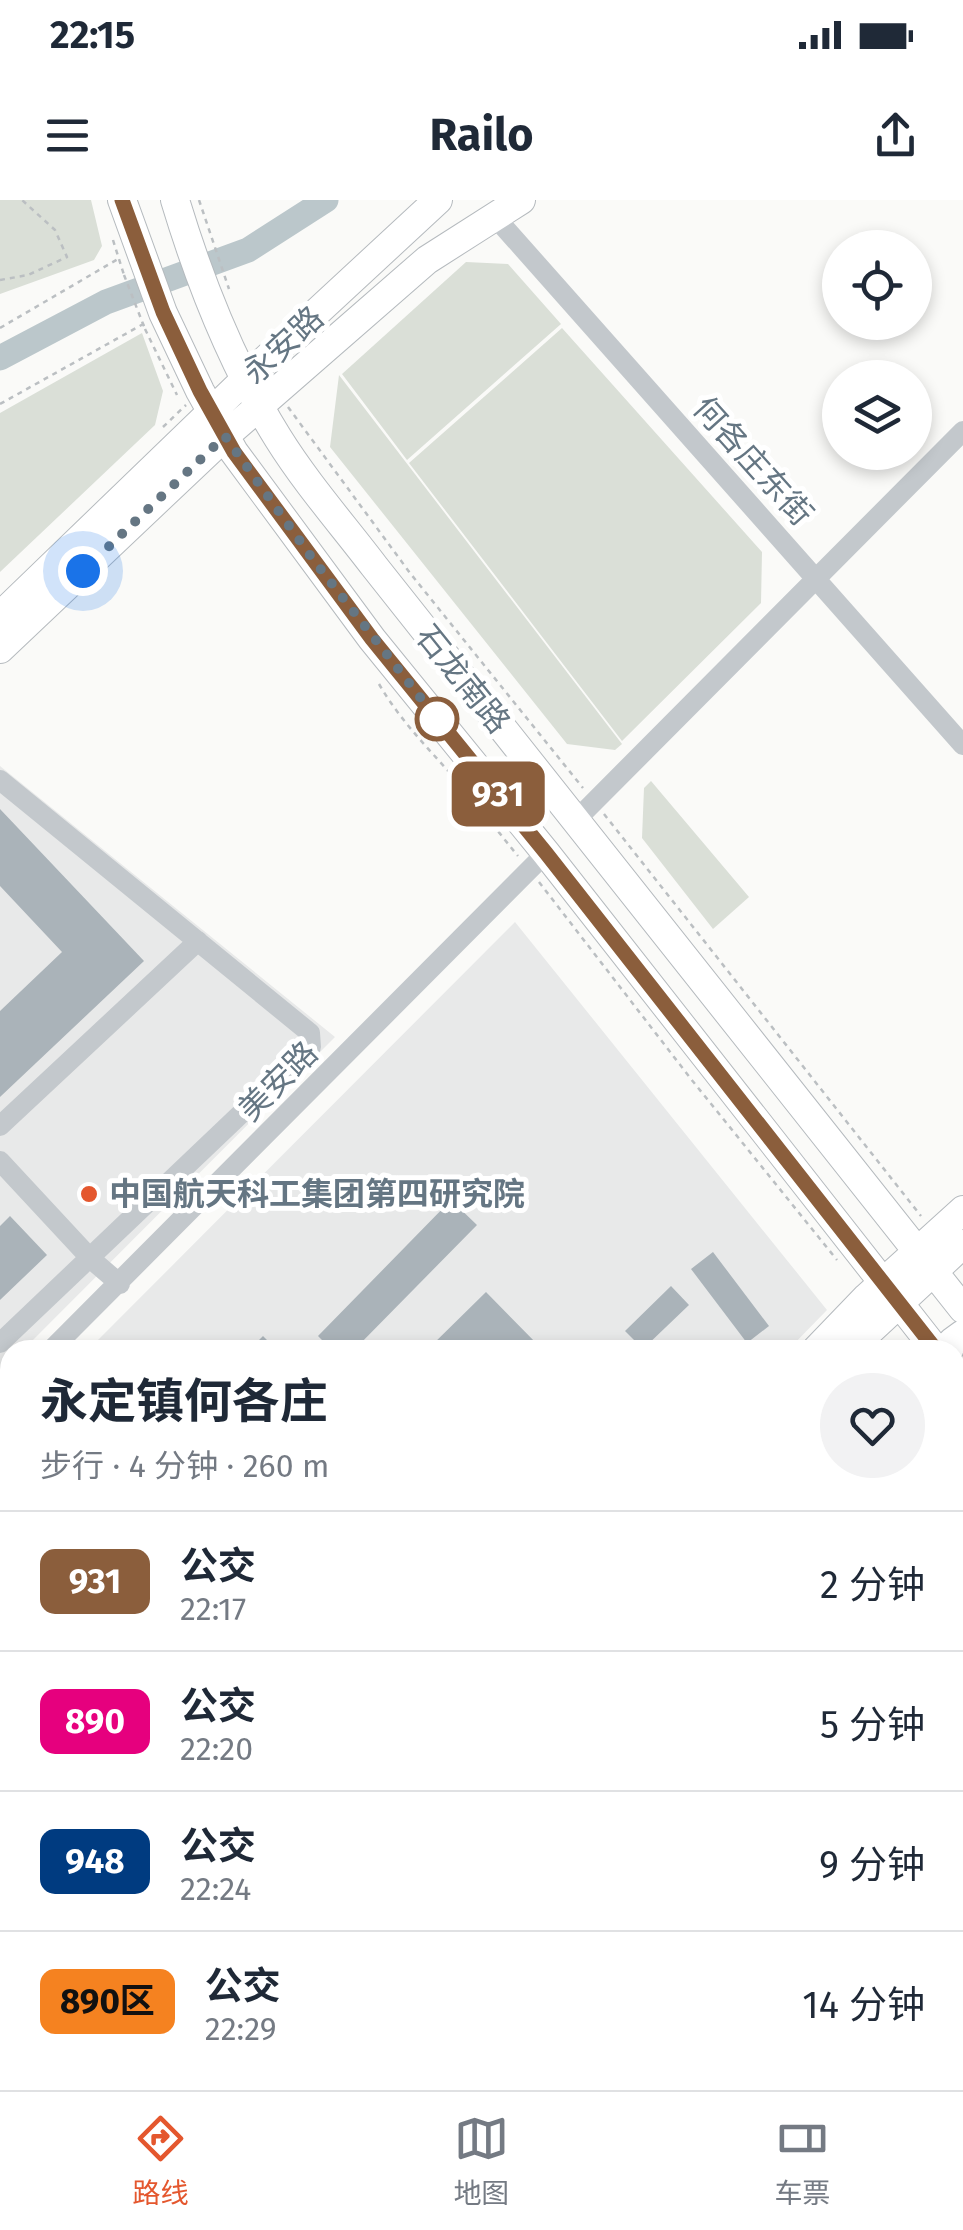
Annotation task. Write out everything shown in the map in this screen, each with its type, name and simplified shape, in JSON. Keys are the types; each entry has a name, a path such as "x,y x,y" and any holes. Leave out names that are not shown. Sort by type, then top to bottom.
{"main road":[{"name":"石龙南路","path":"122,200 128,263 207,418 372,639 546,853 929,1340"},
{"name":"石龙南路","path":"176,200 201,244 244,380 310,482 963,1309"},
{"name":"永安路","path":"0,616 244,380 438,200"},
{"name":"永安路","path":"0,649 207,418 260,406 427,260 521,200"},
{"path":"158,319 196,322 219,295"},
{"path":"274,507 282,484 288,480 310,482"},
{"path":"831,1215 855,1217 864,1210 868,1190"},
{"path":"829,1340 925,1261 963,1210"},
{"path":"925,1261 963,1244"},
{"path":"856,1340 892,1291"}],"street":[{"name":"何各庄东街","path":"496,218 963,745"},
{"path":"576,820 963,431"},
{"path":"0,780 310,1033 310,1047 3,1340"},
{"name":"美安路","path":"61,1340 546,853"},
{"path":"0,1126 198,942"},
{"path":"0,1161 91,1259 120,1284"}],"path":[{"path":"0,280 28,274 67,257 55,230 22,200"},
{"path":"199,200 201,244 219,295"},
{"path":"0,328 128,263 158,319 163,371 207,418"},
{"path":"0,404 158,319"}],"shaded area":[{"path":"0,200 91,200 102,246 94,260 0,294"},
{"path":"466,262 508,264 561,324 407,460 342,374"},
{"path":"562,328 762,552 761,603 622,741 409,463"},
{"path":"142,333 163,391 155,425 0,572 0,413"},
{"path":"339,375 622,744 615,750 567,744 330,447"},
{"name":"中国航天科工集团第四研究院","path":"0,766 335,1037 33,1340 0,1340"},
{"path":"651,781 749,897 713,929 642,838 644,788"},
{"path":"515,922 827,1310 798,1340 98,1340"}],"building":[{"path":"0,809 144,961 0,1097 0,1011 62,952 0,886"},
{"path":"451,1200 477,1225 364,1340 322,1340 318,1336"},
{"path":"10,1216 47,1255 0,1300 0,1226"},
{"path":"713,1252 769,1326 751,1340 745,1340 691,1269"},
{"path":"671,1286 689,1305 652,1340 634,1340 625,1331"},
{"path":"486,1292 533,1340 437,1340"}],"waterway":[{"path":"0,358 106,302 248,250 326,200"}],"bus line":[{"name":"931","path":"122,200 163,312 234,452 372,639 546,853 928,1340"}],"place":[{"name":"中国航天科工集团第四研究院","path":"89,1194"}],"route":[{"path":"83,571 225,436 372,639 437,719"}]}
